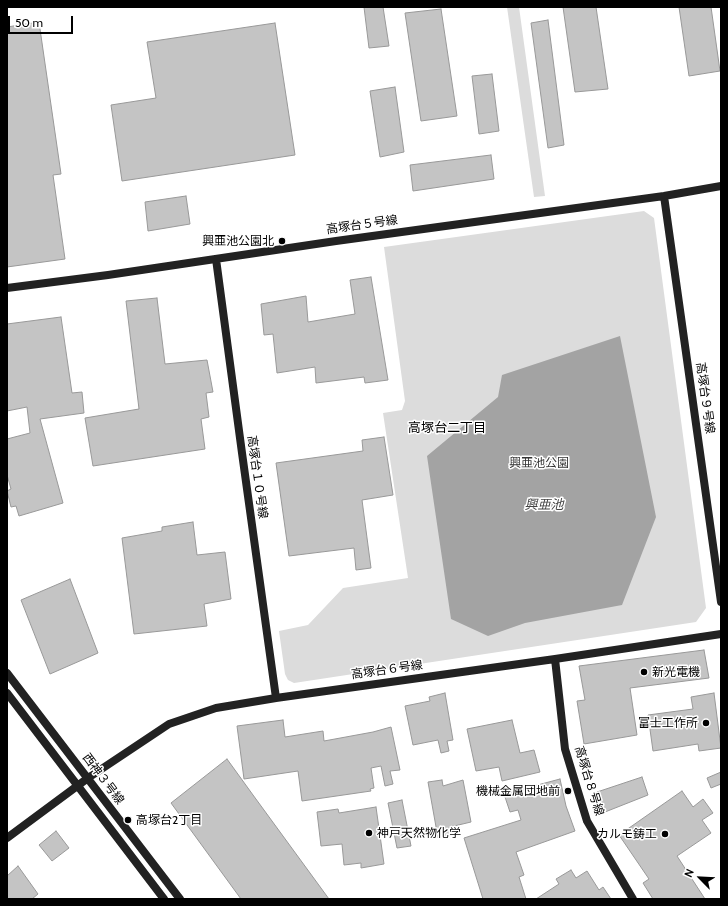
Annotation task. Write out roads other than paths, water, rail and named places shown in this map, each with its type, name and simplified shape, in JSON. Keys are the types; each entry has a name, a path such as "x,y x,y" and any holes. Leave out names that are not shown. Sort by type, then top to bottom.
{"street":[{"name":"高塚台５号線","path":"7,288 664,196 721,186"},
{"name":"高塚台９号線","path":"664,196 721,602"},
{"name":"高塚台１０号線","path":"216,259 276,698"},
{"name":"高塚台６号線","path":"7,838 88,778 169,724 216,708 721,634"},
{"name":"高塚台８号線","path":"555,659 565,749 587,821 632,899"},
{"name":"西神３号線","path":"7,673 180,899"},
{"name":"西神３号線","path":"7,693 164,899"}],"water":[{"name":"興亜池","path":"620,336 656,517 622,605 525,623 488,636 451,619 427,456 498,397 502,375"}],"place":[{"name":"興亜池公園北","path":"282,241"},
{"name":"新光電機","path":"644,672"},
{"name":"富士工作所","path":"706,723"},
{"name":"機械金属団地前","path":"568,791"},
{"name":"高塚台2丁目","path":"128,820"},
{"name":"神戸天然物化学","path":"369,833"},
{"name":"カルモ鋳工","path":"665,834"}],"district":[{"name":"高塚台二丁目","path":"447,428"}],"park label":[{"name":"興亜池公園","path":"539,463"}]}
